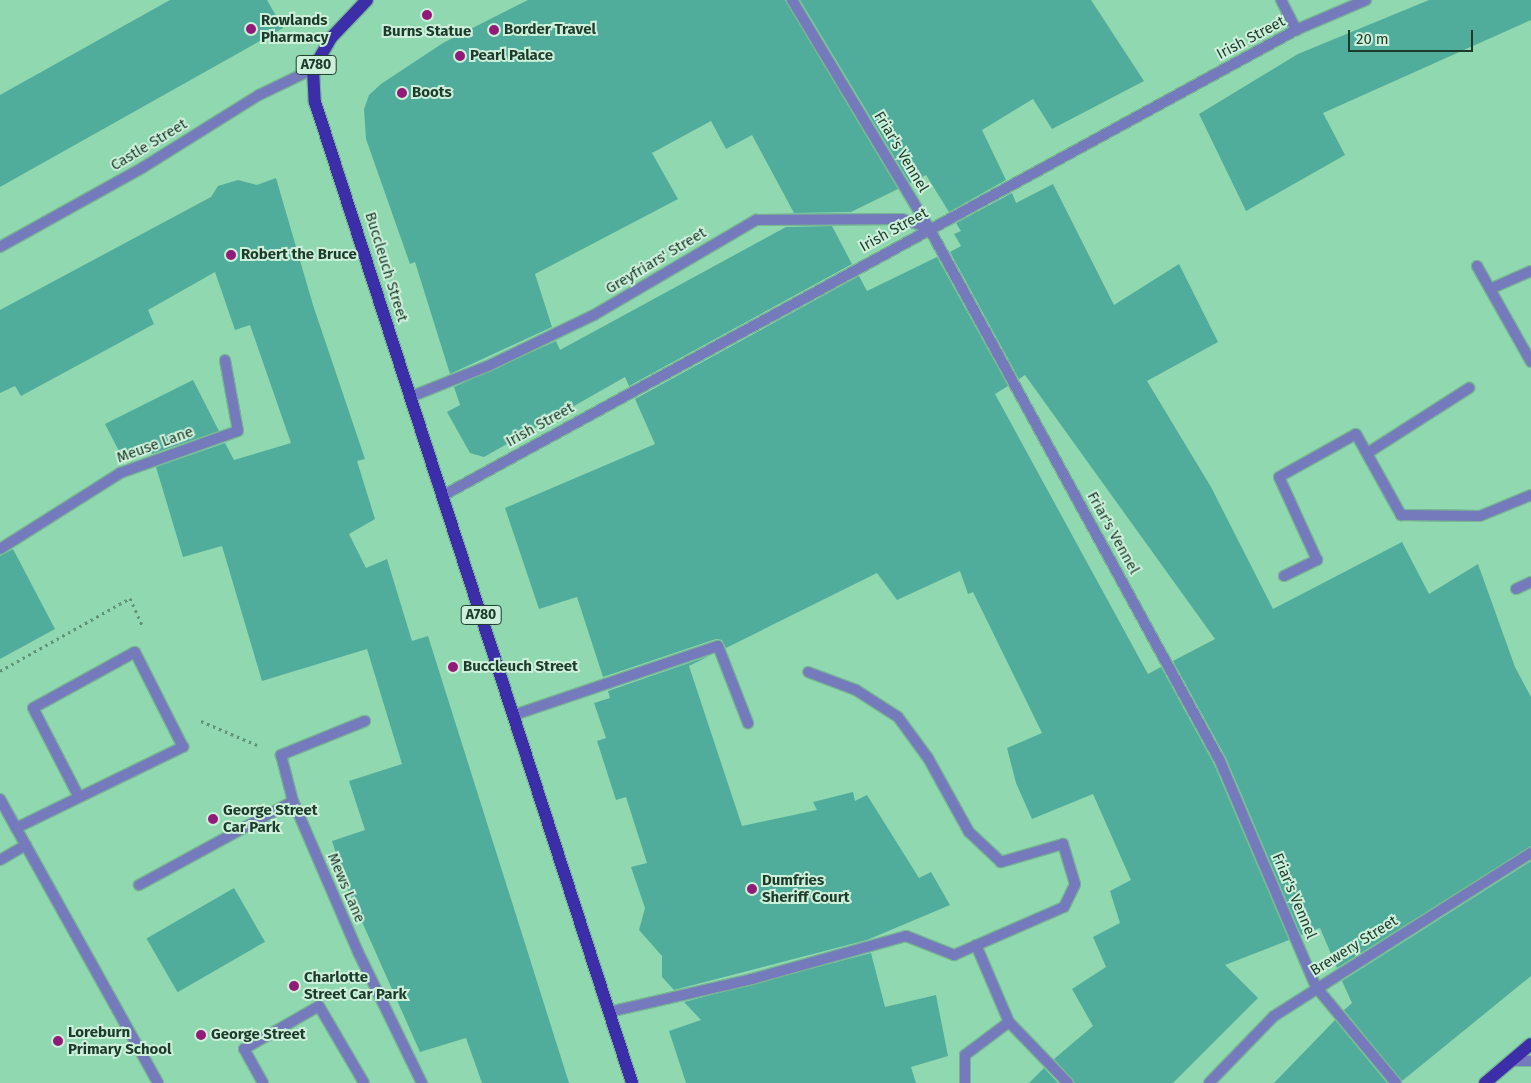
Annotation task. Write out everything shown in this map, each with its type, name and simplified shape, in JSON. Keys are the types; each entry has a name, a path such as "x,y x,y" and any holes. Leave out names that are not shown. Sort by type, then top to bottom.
{"main road":[{"name":"A780","path":"313,69 331,38 368,0"},
{"name":"Buccleuch Street","path":"313,69 315,102 632,1083"},
{"path":"1485,1083 1531,1044"}],"street":[{"name":"Friar's Vennel","path":"792,0 929,228 1220,761 1316,987 1396,1083"},
{"path":"1281,0 1296,30"},
{"name":"Irish Street","path":"442,496 929,228 1296,30 1366,0"},
{"name":"Castle Street","path":"0,247 142,168 259,95 313,69"},
{"name":"Greyfriars' Street","path":"410,397 488,366 594,315 756,220 902,219 929,228"},
{"path":"1477,266 1531,362"},
{"path":"1490,289 1531,271"},
{"name":"Meuse Lane","path":"0,549 120,473 238,430 224,360"},
{"path":"1368,452 1468,388"},
{"path":"1284,576 1317,560 1279,477 1356,434 1368,452 1401,515 1480,516 1531,495"},
{"path":"1516,589 1531,582"},
{"path":"514,715 718,646 748,723"},
{"path":"16,828 184,748 135,652 33,708 79,797"},
{"path":"609,1012 752,979 906,936 954,954 1064,908 1075,884 1063,844 1001,862 969,832 928,758 898,717 856,690 808,672"},
{"name":"Mews Lane","path":"365,722 280,755 293,802 358,952 422,1083"},
{"path":"0,799 158,1083"},
{"path":"139,885 293,802"},
{"path":"0,860 26,845"},
{"name":"Brewery Street","path":"1209,1083 1274,1016 1316,987 1531,853"},
{"path":"976,945 1009,1022 1068,1083"},
{"path":"263,1083 244,1049 320,1006 364,1083"},
{"path":"965,1083 965,1055 1009,1022"},
{"path":"1512,1061 1531,1061"}],"building":[{"path":"170,0 267,0 283,28 0,187 0,95"},
{"path":"528,0 785,0 898,189 851,212 794,213 752,135 726,149 711,121 652,153 678,199 535,274 552,327 450,374 415,262 410,264 366,139 364,109 369,95 381,84 443,43"},
{"path":"800,0 1091,0 1144,81 1052,129 1033,99 982,130 1006,180 949,212 926,175 910,183"},
{"path":"1429,0 1531,0 1531,20 1323,113 1345,155 1246,211 1199,114 1298,54"},
{"path":"276,178 313,305 365,459 357,461 375,519 349,534 366,568 387,559 412,641 428,636 569,1083 482,1083 466,1038 420,1052 347,888 332,841 365,830 349,781 402,764 367,649 262,681 222,546 183,557 156,467 225,443 234,460 291,443 250,325 235,330 215,272 148,310 154,324 21,396 15,386 0,393 0,310 211,197 218,186 238,180 257,185"},
{"path":"1053,184 1114,305 1179,264 1218,342 1147,381 1211,487 1273,609 1402,542 1429,594 1478,564 1515,667 1531,697 1531,846 1337,968 1320,928 1301,935 1226,758 1173,661 1215,639 1025,375 1019,379 950,252 961,246 954,234 961,231 956,223 1012,193 1016,203"},
{"path":"832,226 852,264 629,386 625,377 484,457 470,453 447,412 460,405 454,387 556,341 560,350 786,227"},
{"path":"937,257 1008,386 995,394 1148,674 1161,667 1214,764 1289,940 1225,965 1258,998 1173,1083 1075,1083 1054,1059 1093,1026 1072,989 1106,967 1093,937 1120,923 1110,891 1131,880 1093,794 1032,819 1016,783 1007,748 1042,733 973,592 968,594 960,571 897,600 877,573 726,648 722,640 716,639 603,677 577,597 539,609 505,508 655,444 635,399 859,276 867,291"},
{"path":"193,380 219,431 152,454 149,443 122,457 105,424"},
{"path":"13,549 55,629 0,659 0,556"},
{"path":"709,656 689,666 742,826 817,810 813,802 853,792 855,801 867,795 919,878 931,872 950,905 867,940 674,990 662,977 662,956 639,930 645,908 631,867 647,863 626,797 616,800 597,741 606,738 594,703 610,698 608,691"},
{"path":"1531,861 1531,976 1402,1081 1344,1010 1352,1003 1342,981"},
{"path":"234,888 265,942 178,992 147,938"},
{"path":"871,953 885,1007 936,995 948,1056 911,1067 916,1083 686,1083 669,1031 701,1020 684,1002"},
{"path":"1335,1020 1387,1083 1274,1083"},
{"path":"1044,1068 1058,1083 1029,1083"}],"place":[{"name":"Burns Statue","path":"427,15"},
{"name":"Rowlands Pharmacy","path":"251,29"},
{"name":"Border Travel","path":"494,30"},
{"name":"Pearl Palace","path":"460,56"},
{"name":"Boots","path":"402,93"},
{"name":"Robert the Bruce","path":"231,255"},
{"name":"Buccleuch Street","path":"453,667"},
{"name":"George Street Car Park","path":"213,819"},
{"name":"Dumfries Sheriff Court","path":"752,889"},
{"name":"Charlotte Street Car Park","path":"294,986"},
{"name":"George Street","path":"201,1035"},
{"name":"Loreburn Primary School","path":"58,1041"}]}
